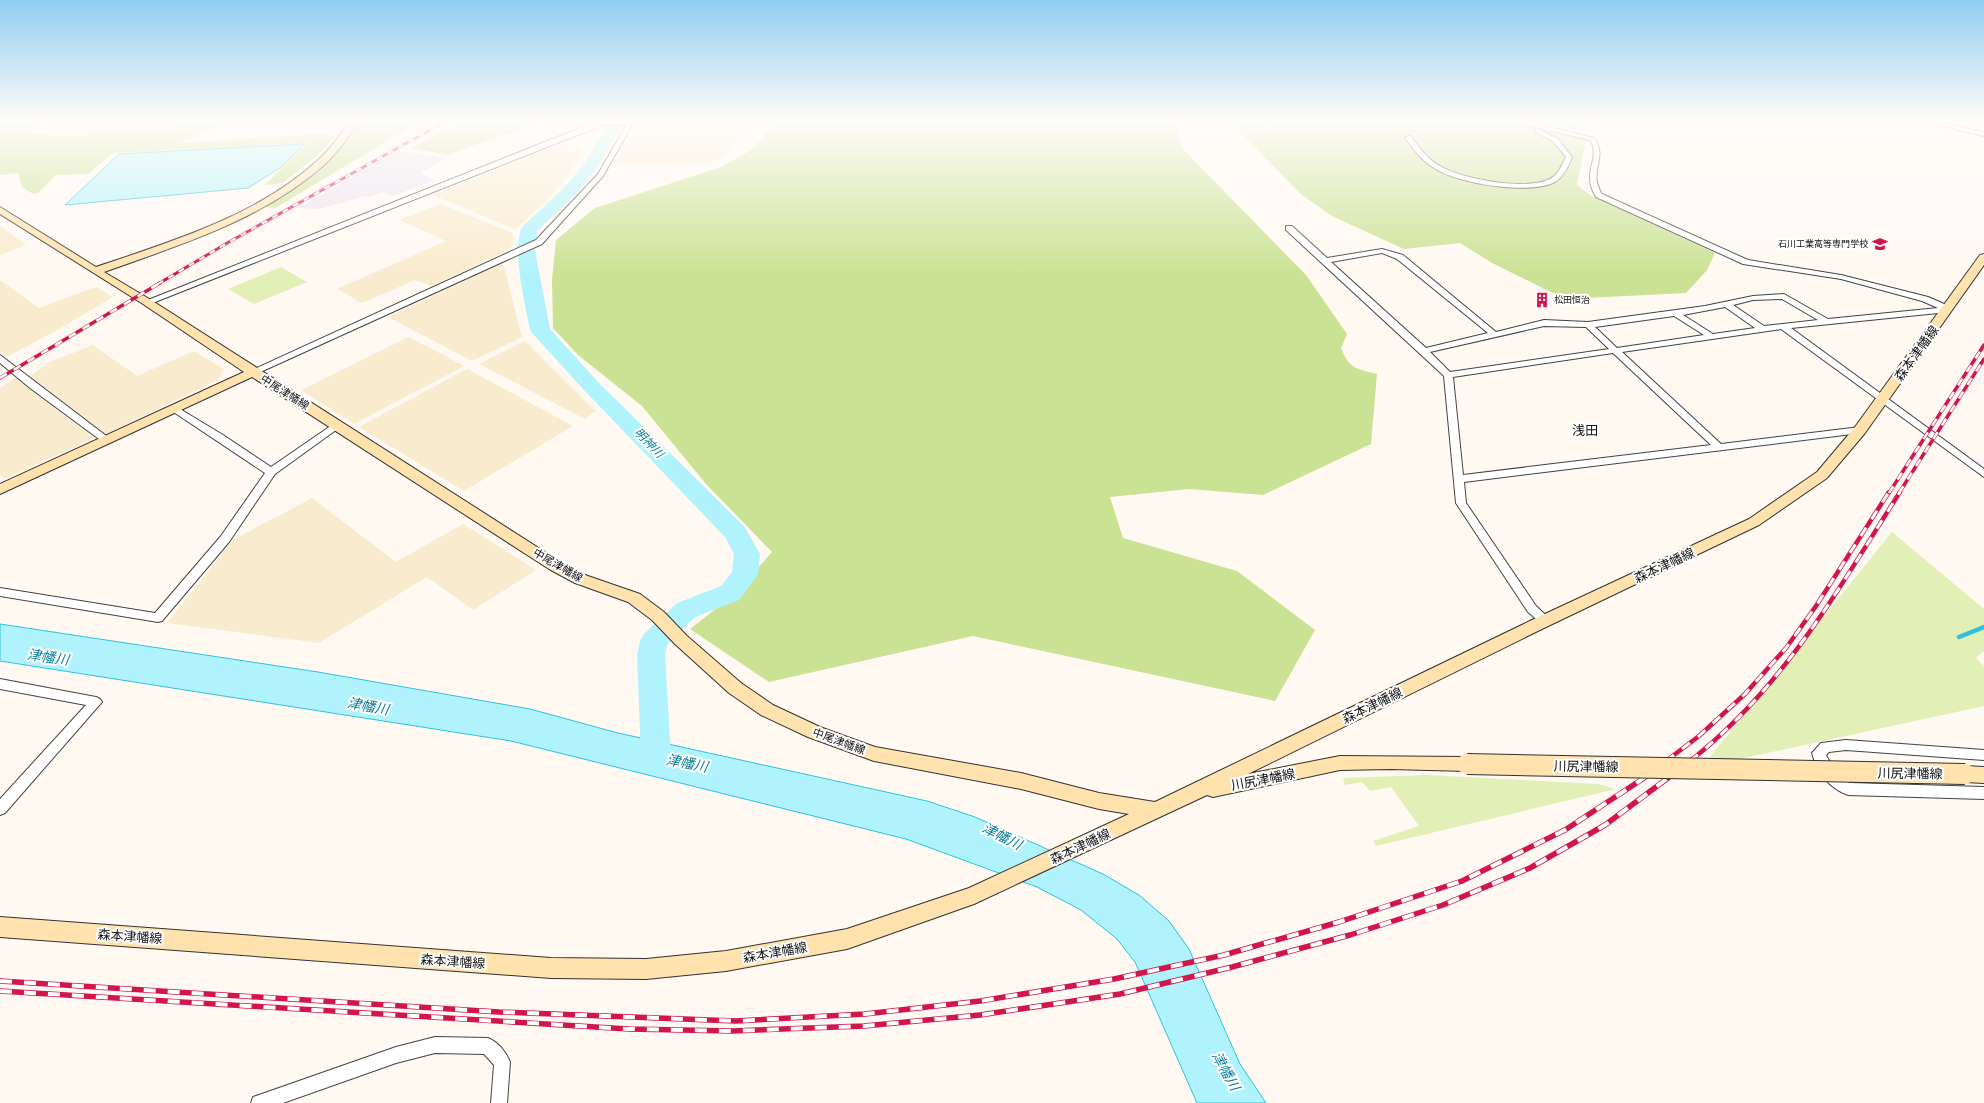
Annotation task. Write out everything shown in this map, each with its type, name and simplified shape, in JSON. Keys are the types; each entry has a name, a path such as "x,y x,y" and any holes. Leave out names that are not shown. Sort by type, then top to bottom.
{"main road":[{"path":"95,271 158,249 208,229 276,195 309,171"},
{"name":"中尾津幡線","path":"0,210 95,271 148,302 253,372 338,425 554,565 580,579 634,598 658,616 681,640 735,688 767,710 814,732 874,754 1021,781 1099,802 1156,810"},
{"name":"森本津幡線","path":"0,927 551,968 646,969 726,961 847,939 974,895 1111,832 1754,522 1822,475 1860,430 1984,257"},
{"path":"1,487 253,372"},
{"name":"川尻津幡線","path":"1190,794 1340,763 1390,762 1984,775"}],"street":[{"path":"148,302 480,171"},
{"path":"253,372 539,242 547,235 602,171"},
{"path":"1448,171 1465,179 1480,182 1524,184 1544,183 1554,179 1559,171"},
{"path":"1593,171 1591,175 1591,182 1599,195 1746,262 1840,277 1925,300 1948,309"},
{"path":"1289,228 1424,351 1448,375 1461,503 1532,609 1546,621"},
{"path":"1326,261 1382,250 1400,257 1494,334"},
{"path":"1424,351 1544,322 1588,325 1675,313 1753,298 1784,296 1826,321"},
{"path":"1726,304 1763,329"},
{"path":"1448,375 1783,326 1948,309"},
{"path":"1675,313 1712,336"},
{"path":"1588,325 1614,351 1720,447"},
{"path":"1783,326 1984,474"},
{"path":"0,358 33,386 106,440"},
{"path":"175,408 271,472"},
{"path":"0,592 158,618 225,540 271,472 338,425"},
{"path":"1458,479 1860,430"},
{"path":"0,684 96,702 0,809"},
{"path":"1984,755 1846,745 1826,747 1819,753 1821,762 1839,785 1848,789 1984,792"},
{"path":"258,1103 396,1055 435,1045 488,1046 502,1062 500,1103"}],"shaded area":[{"path":"361,171 423,171 420,173 434,180 393,196 382,192 369,197 366,196 319,209 298,208"},
{"path":"492,171 570,171 547,201 515,229 433,195"},
{"path":"440,204 513,233 511,249 431,286 415,280 362,303 337,289 446,241 400,220"},
{"path":"0,226 26,245 0,255"},
{"path":"503,263 522,337 472,361 388,317"},
{"path":"0,280 39,308 96,287 113,297 66,325 7,357 0,352"},
{"path":"409,337 464,366 354,424 301,390"},
{"path":"525,341 595,411 585,419 479,364"},
{"path":"93,345 137,376 194,351 224,369 218,380 108,433 103,433 30,376 50,362"},
{"path":"467,369 573,426 464,491 359,427"},
{"path":"15,378 94,438 5,479 0,475 0,388"},
{"path":"312,498 396,562 463,524 536,570 473,610 427,577 319,643 167,623 233,540"}],"green space":[{"path":"0,171 91,171 88,174 56,175 38,193 33,194 22,187 18,173 0,175"},
{"path":"279,171 297,171 283,183 265,185"},
{"path":"314,171 336,171 275,208 265,207"},
{"path":"707,171 1205,171 1306,275 1347,334 1341,348 1347,360 1354,367 1377,374 1371,444 1263,495 1189,489 1110,497 1123,538 1237,571 1315,630 1275,701 973,636 769,682 690,629 737,592 772,552 706,484 642,406 578,355 553,328 552,280 556,240 595,208"},
{"path":"1279,171 1580,171 1577,185 1592,196 1715,253 1707,270 1686,293 1565,299 1492,263 1460,243 1404,249 1332,216 1302,195"},
{"path":"281,267 307,282 254,304 228,289"},
{"path":"1892,532 1984,609 1984,651 1976,658 1984,666 1984,706 1735,760 1710,757"},
{"path":"1428,775 1598,784 1616,789 1376,846 1373,841 1419,826 1391,787 1370,791 1362,782 1345,785 1343,778"}],"water":[{"path":"100,171 274,171 248,188 65,205"},
{"name":"津幡川","path":"0,624 318,672 530,709 618,733 927,801 975,817 1103,874 1139,895 1169,921 1189,949 1240,1064 1266,1103 1197,1103 1135,962 1117,939 1081,910 1037,887 906,839 511,741 0,661"}],"waterway":[{"name":"明神川","path":"586,171 572,189 529,230 526,251 540,330 591,386 735,532 747,554 745,574 730,593 686,610 654,641 651,655 656,757"},
{"path":"1959,637 1984,627"}],"railway":[{"path":"158,284 229,242 356,171"},
{"path":"0,378 160,283"},
{"path":"1889,493 1984,345"},
{"path":"1899,493 1984,359"},
{"path":"1666,761 1699,736 1745,694 1786,648 1816,606 1889,492"},
{"path":"1690,761 1754,702 1807,636 1900,492"},
{"path":"0,981 499,1012 736,1021 865,1014 980,1001 1114,979 1224,955 1339,922 1462,881 1565,830 1641,780 1668,760"},
{"path":"0,991 629,1029 732,1031 864,1026 980,1015 1120,994 1232,967 1350,935 1443,905 1530,868 1605,825 1692,760"}],"place":[{"name":"石川工業高等専門学校","path":"1880,244"},
{"name":"松田恒治","path":"1542,300"}],"district":[{"name":"浅田","path":"1585,430"}]}
